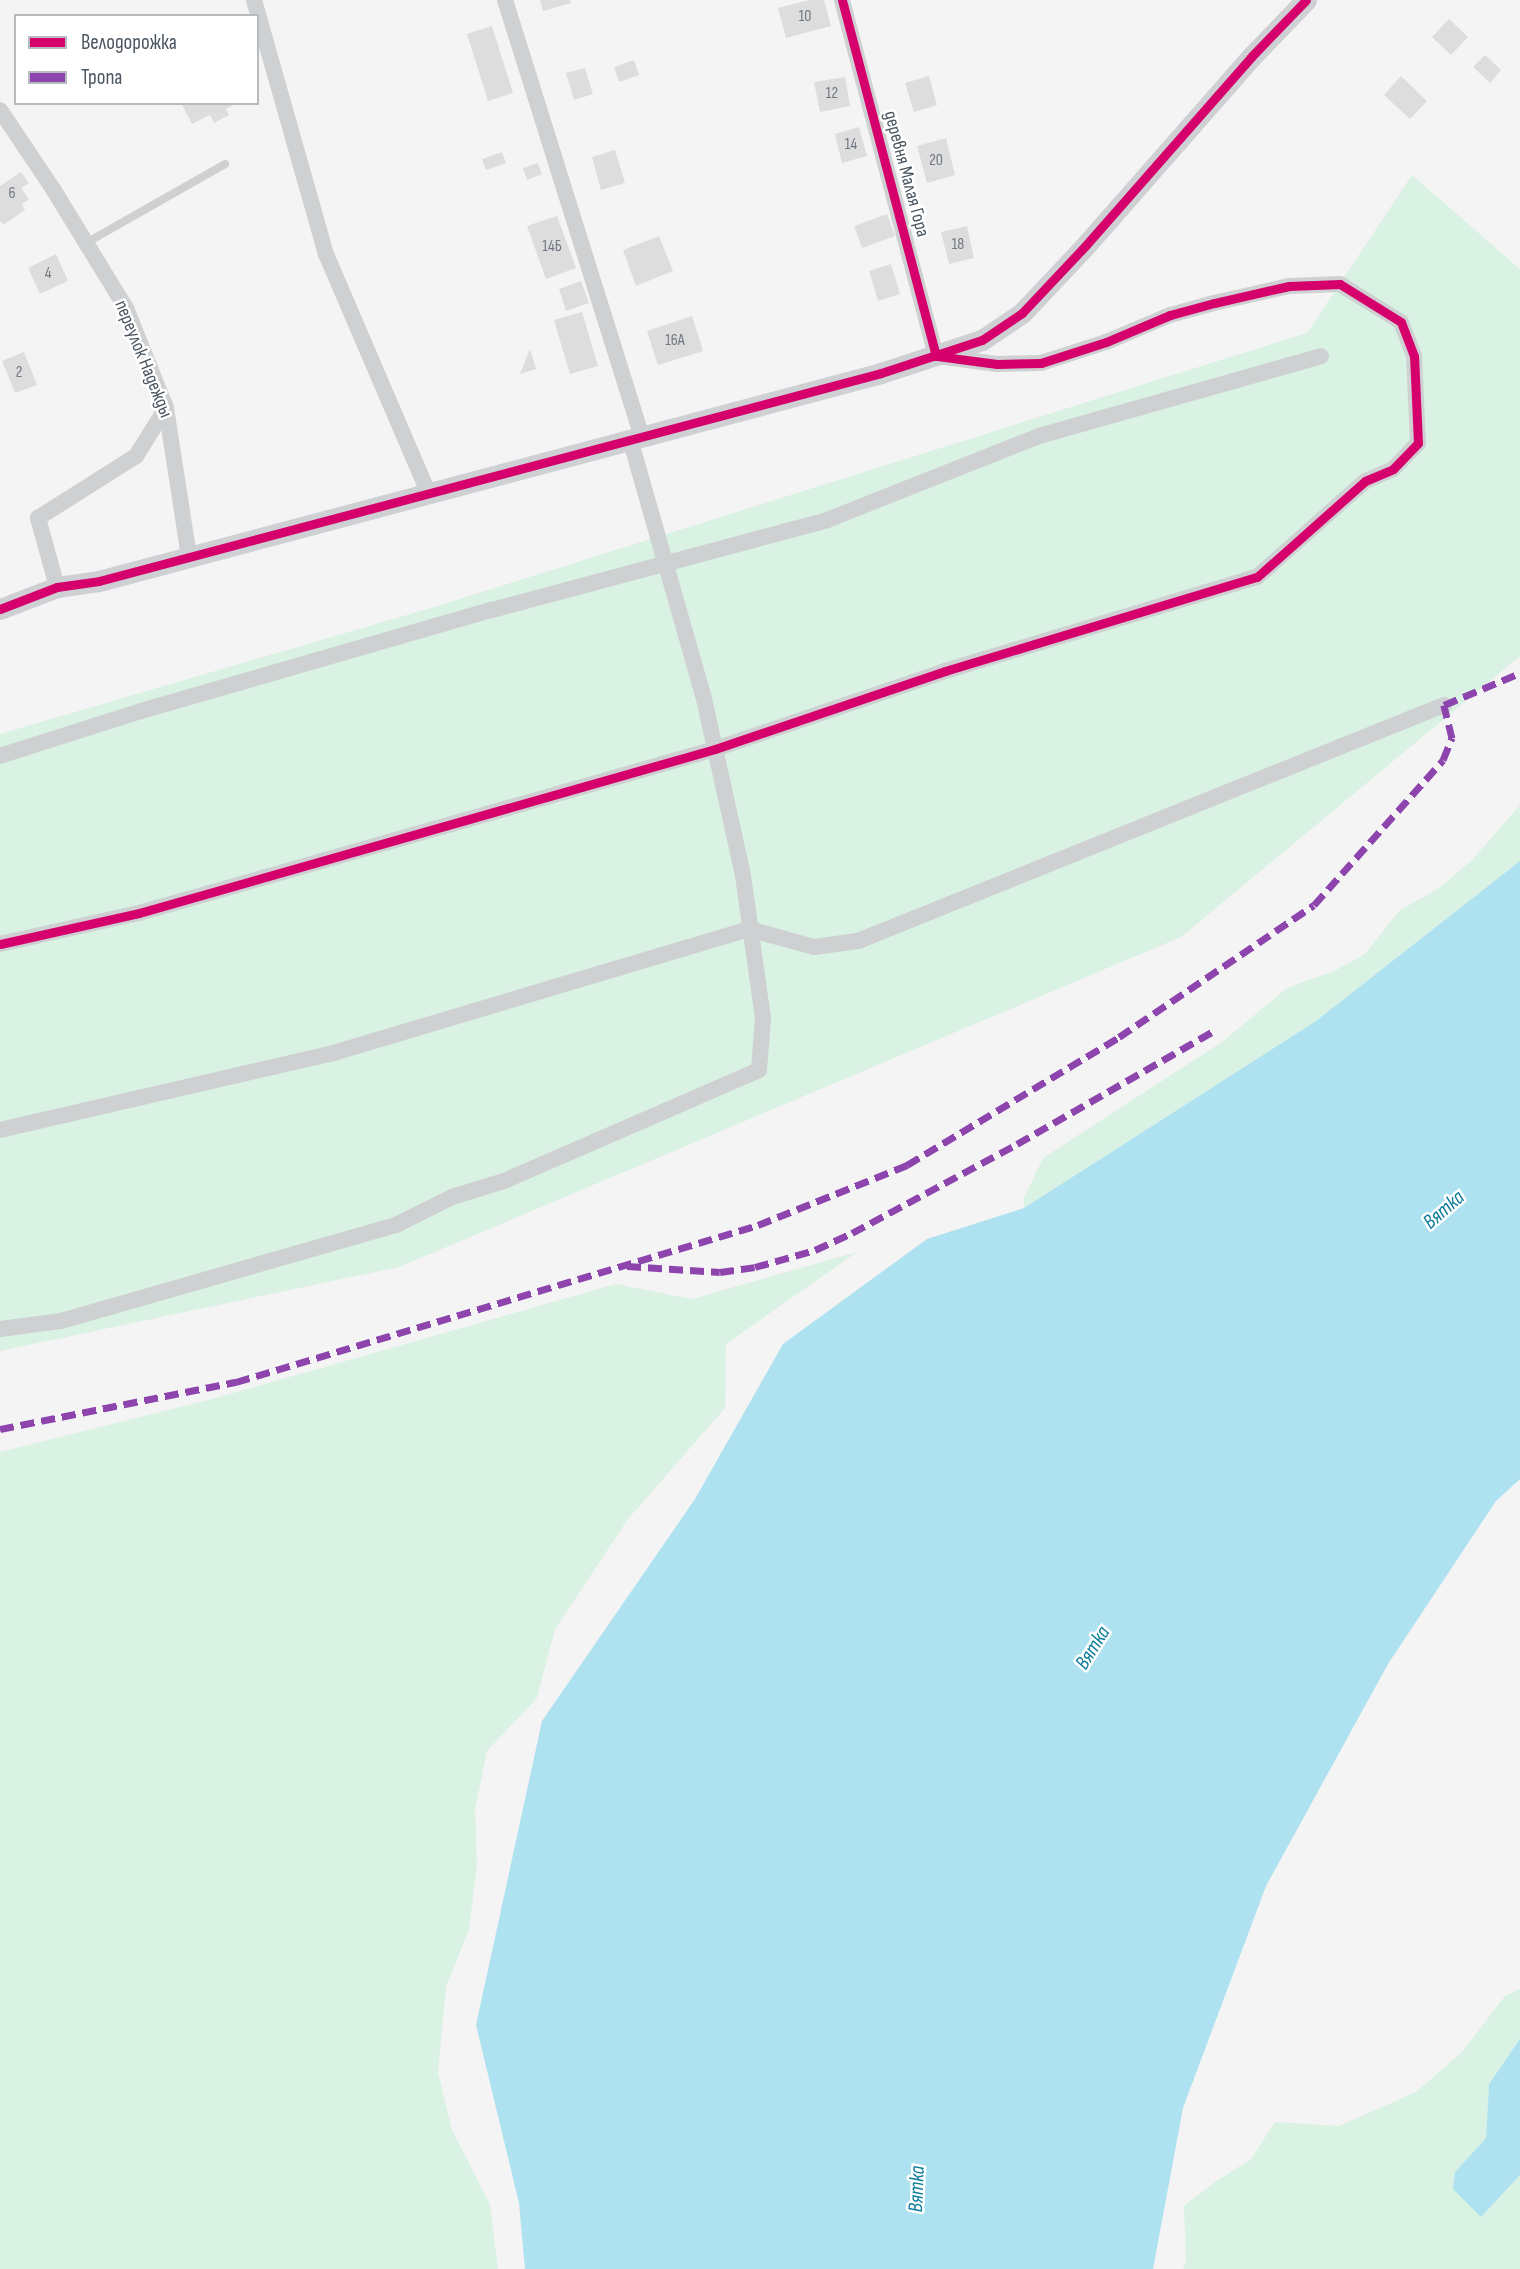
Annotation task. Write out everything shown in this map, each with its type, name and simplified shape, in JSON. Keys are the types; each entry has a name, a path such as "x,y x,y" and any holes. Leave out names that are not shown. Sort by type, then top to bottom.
{"street":[{"path":"0,1329 61,1321 396,1225 452,1197 503,1181 759,1070 763,1018 743,875 715,749 665,562 636,436 505,0"},
{"name":"деревня Малая Гора","path":"842,0 936,356"},
{"path":"0,609 57,587 99,581 881,373 982,340 1022,313 1251,57 1306,0"},
{"path":"259,18 326,254 428,492"},
{"name":"переулок Надежды","path":"0,110 126,308 166,408 189,556"},
{"path":"0,944 139,913 715,749 945,671 1257,577 1365,481 1393,469 1418,443 1414,356 1401,322 1340,284 1289,286 1214,303 1170,315 1106,342 1041,363 997,364 936,356"},
{"path":"0,757 154,708 665,562 827,520 1039,436 1321,356"},
{"path":"57,587 38,518 136,456 166,408"},
{"path":"0,1130 330,1054 749,929 814,947 858,941 1444,705"}],"lane":[{"path":"86,243 225,164"}],"green space":[{"path":"1412,175 1520,269 1520,656 1181,937 399,1267 0,1351 0,734 434,607 1307,333"},
{"path":"1520,805 1520,861 1316,1021 1024,1208 1024,1198 1043,1158 1222,1042 1287,988 1334,971 1365,954 1399,911 1439,888 1472,860"},
{"path":"857,1252 726,1344 725,1408 628,1519 555,1629 537,1698 487,1751 475,1809 477,1865 469,1929 446,1987 438,2072 452,2130 490,2204 498,2269 0,2269 0,1452 212,1399 616,1284 692,1299"},
{"path":"1520,1989 1520,2039 1489,2084 1486,2138 1455,2172 1482,2216 1520,2175 1520,2269 1183,2269 1186,2261 1184,2206 1251,2159 1275,2122 1339,2126 1416,2092 1463,2051 1505,1996"}],"water":[{"name":"Вятка","path":"1520,861 1520,1479 1496,1501 1388,1664 1266,1886 1183,2108 1153,2269 525,2269 519,2203 476,2025 542,1721 695,1499 783,1344 927,1239 1024,1208 1316,1021"},
{"path":"1520,2039 1520,2175 1481,2217 1453,2189 1455,2172 1486,2138 1489,2084"}],"building":[{"path":"540,0 570,0 571,3 543,11"},
{"path":"809,0 824,0 831,26 786,38 778,8"},
{"path":"1449,19 1468,37 1451,55 1432,37"},
{"path":"492,26 513,93 488,101 467,34"},
{"path":"1485,55 1501,70 1490,83 1473,67"},
{"path":"634,60 639,75 619,82 614,67"},
{"path":"585,68 593,94 574,100 566,73"},
{"path":"929,76 937,105 914,112 905,83"},
{"path":"1401,76 1427,101 1410,119 1384,95"},
{"path":"845,77 850,106 820,112 814,82"},
{"path":"182,105 233,105 226,109 229,115 214,123 210,115 192,124"},
{"path":"859,127 867,156 842,163 835,134"},
{"path":"946,138 955,175 927,183 917,146"},
{"path":"615,150 625,183 601,190 592,157"},
{"path":"502,152 506,163 486,170 482,159"},
{"path":"538,163 542,174 527,180 523,168"},
{"path":"21,172 29,183 21,188 29,199 22,204 25,210 3,225 0,221 0,186"},
{"path":"887,214 895,236 862,248 854,226"},
{"path":"557,216 576,268 546,279 527,226"},
{"path":"967,226 974,258 949,264 941,232"},
{"path":"659,236 673,271 636,286 623,250"},
{"path":"56,254 68,281 40,294 28,268"},
{"path":"891,264 900,294 878,301 869,271"},
{"path":"581,281 589,303 566,311 559,289"},
{"path":"582,312 598,366 570,374 554,320"},
{"path":"692,316 703,351 658,365 647,331"},
{"path":"530,349 536,369 520,374"},
{"path":"24,352 37,385 15,393 2,361"}],"marked path":[{"path":"0,1429 236,1382 758,1225 907,1165 1119,1037 1314,905 1443,760 1452,738 1444,705 1520,673"},
{"path":"627,1266 720,1272 755,1267 815,1250 852,1233 1017,1144 1215,1030"}],"cycle path":[{"path":"0,944 139,913 715,749 945,671 1257,577 1365,481 1393,469 1418,443 1414,356 1401,322 1340,284 1289,286 1214,303 1170,315 1106,342 1041,363 997,364 936,356 842,0"},
{"path":"0,609 57,587 99,581 881,373 982,340 1022,313 1086,245 1251,57 1306,0"}]}
